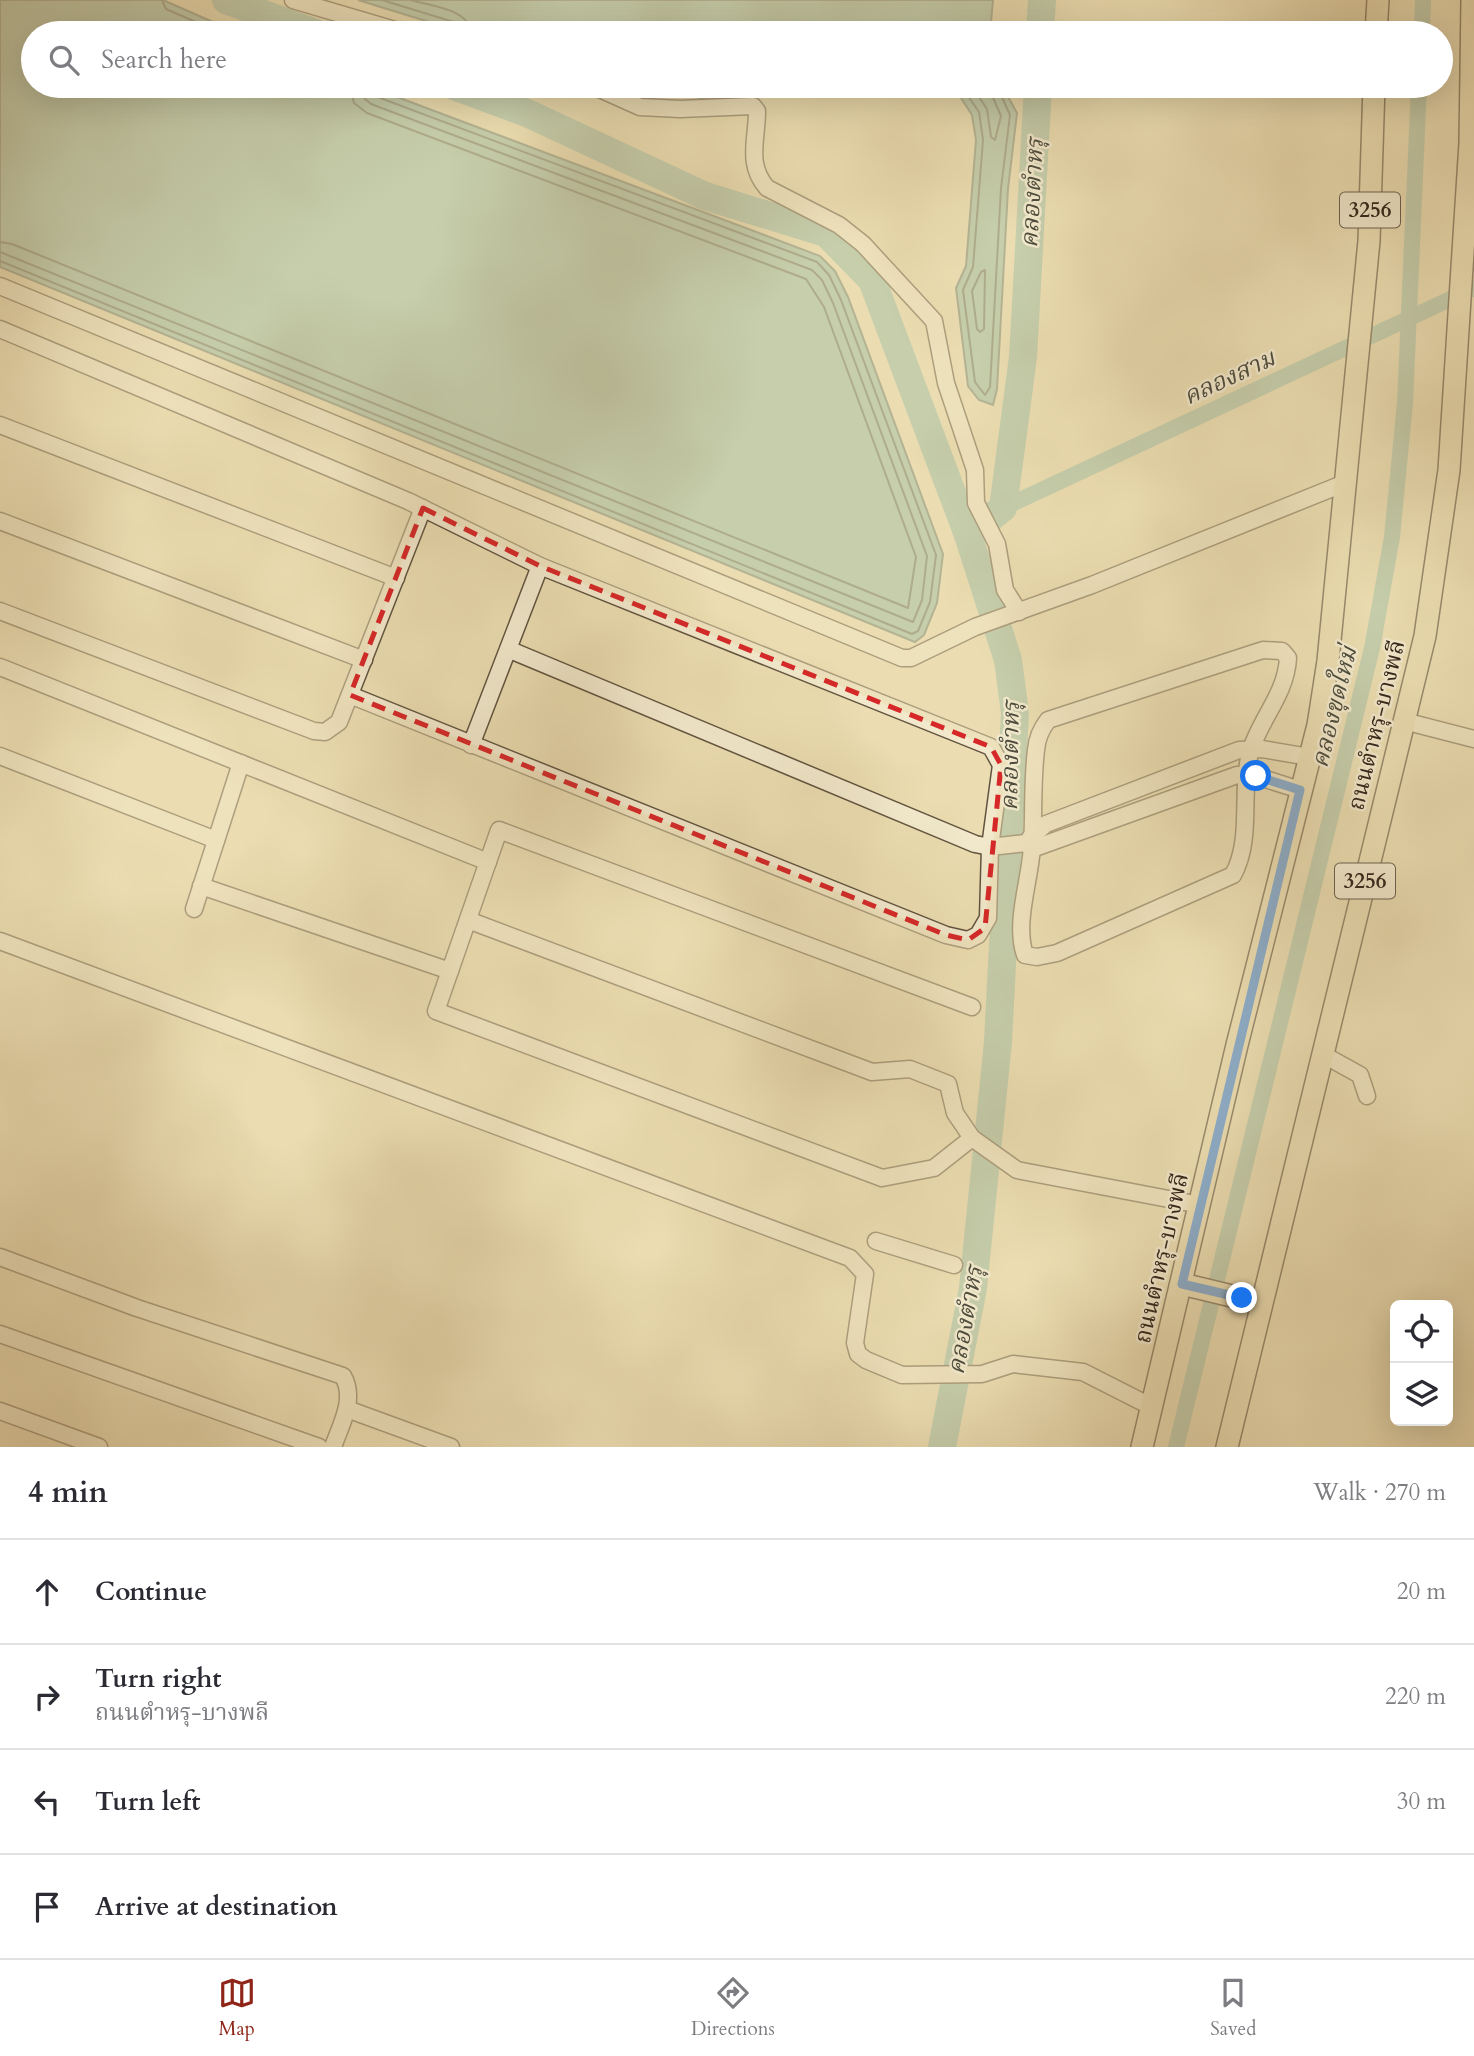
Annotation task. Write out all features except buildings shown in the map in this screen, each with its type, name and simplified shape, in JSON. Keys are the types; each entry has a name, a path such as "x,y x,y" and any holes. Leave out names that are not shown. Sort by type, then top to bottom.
{"main road":[{"path":"1376,21 1377,0"},
{"name":"ถนนตำหรุ-บางพลี","path":"1227,1447 1252,1301 1322,1054 1425,636 1449,470 1457,309 1459,286 1467,260 1472,142 1472,0"},
{"name":"ถนนตำหรุ-บางพลี","path":"1142,1447 1152,1407 1192,1286 1200,1205 1309,757 1328,661 1369,241 1374,98"},
{"path":"1192,1286 1252,1301"}],"street":[{"path":"293,0 364,21"},
{"path":"620,98 640,107 680,109 753,106 757,111 752,154 759,179 767,188 839,225 863,244 934,321 946,383 975,470 980,513 997,544 1005,590 1019,612"},
{"path":"0,286 902,658 911,658 986,623 1345,483"},
{"path":"0,329 424,508 540,566 991,747 1000,765 996,847 985,928 968,940 933,930 350,695"},
{"path":"0,425 396,578"},
{"path":"0,611 314,730 333,729 350,695 424,508"},
{"path":"0,521 364,660"},
{"path":"471,745 510,650 540,566"},
{"path":"510,650 975,844 996,847 1028,842 1245,774 1300,790"},
{"path":"1263,650 1282,651 1289,658 1287,672 1273,710 1251,749 1245,774 1242,856 1233,875 1057,953 1037,957 1025,955 1022,946 1036,750 1040,731 1048,720 1263,650"},
{"path":"0,667 488,862"},
{"path":"1404,721 1474,739"},
{"path":"1028,842 1046,824 1239,750 1251,749 1309,757"},
{"path":"0,756 216,840"},
{"path":"194,909 241,763"},
{"path":"972,1007 499,830 436,1011 882,1178 934,1168 972,1138"},
{"path":"201,886 450,971"},
{"path":"468,920 872,1072 910,1069 948,1084 955,1113 972,1138 1017,1170 1200,1205"},
{"path":"0,940 840,1254 861,1266"},
{"path":"1322,1054 1360,1075 1367,1096"},
{"path":"954,1265 879,1236 861,1266 865,1284 855,1343 858,1354 902,1375 971,1374 1013,1364 1083,1372 1152,1407"},
{"path":"0,1257 125,1304 343,1376 348,1385 347,1409 333,1447"},
{"path":"0,1334 318,1447"},
{"path":"347,1409 451,1447"},
{"path":"0,1411 99,1447"}],"highlighted area":[{"path":"423,508 540,566 991,747 1001,765 985,928 968,940 946,935 350,695"}],"water":[{"path":"0,0 163,0 211,21 21,21 21,98 400,98 820,256 835,271 848,297 943,554 937,603 924,635 915,642 0,267"},
{"path":"358,0 993,0 991,21 426,21"},
{"path":"961,98 1009,98 1017,113 1008,189 997,389 993,405 979,400 968,386 956,288 966,266 976,140 972,115"}],"waterway":[{"path":"226,0 283,21"},
{"name":"คลองตำหรุ","path":"1041,21 1042,0"},
{"name":"คลองขุดใหม่","path":"1422,21 1423,0"},
{"name":"คลองตำหรุ","path":"486,98 527,113 705,196 826,233 872,280 968,535 1008,660 1015,713 998,1042 973,1288 942,1447"},
{"name":"คลองตำหรุ","path":"968,535 1003,508 1023,357 1037,98"},
{"name":"คลองขุดใหม่","path":"1176,1447 1372,648 1392,537 1405,403 1418,98"},
{"name":"คลองสาม","path":"1003,508 1474,288"}],"route":[{"path":"1242,1298 1182,1284 1300,790 1256,776"}]}
